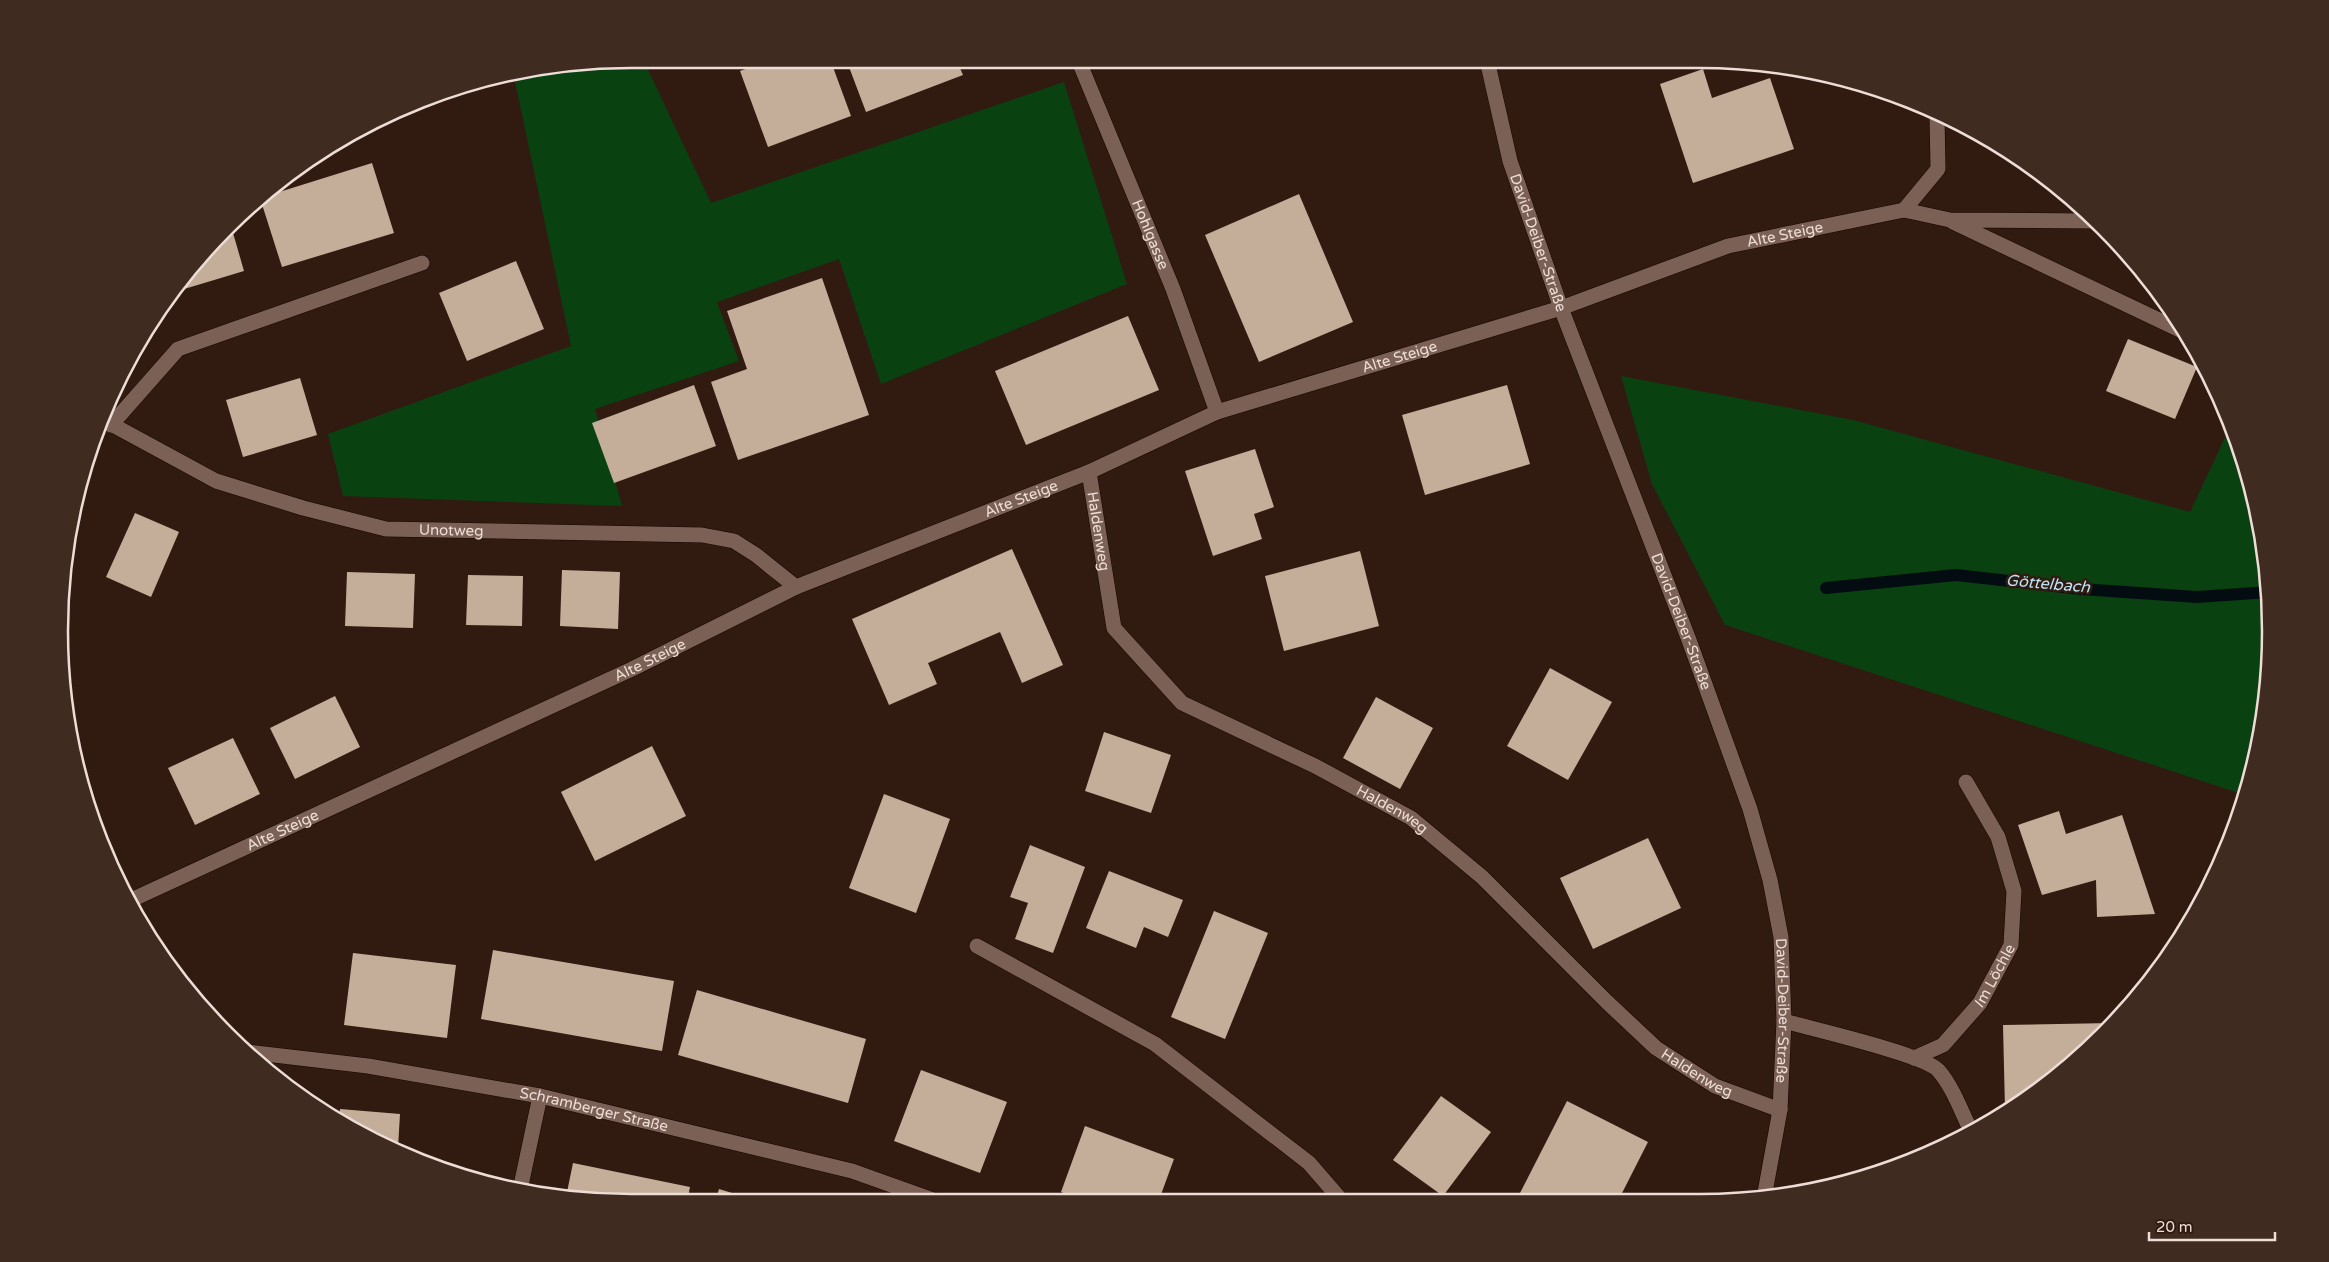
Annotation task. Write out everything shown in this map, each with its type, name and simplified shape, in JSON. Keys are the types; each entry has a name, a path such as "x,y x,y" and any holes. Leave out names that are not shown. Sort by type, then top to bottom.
{"street":[{"name":"Hohlgasse","path":"1082,68 1173,289 1217,412"},
{"name":"David-Deiber-Straße","path":"1489,68 1510,161 1561,308 1689,640 1750,808 1770,880 1781,937 1784,1021 1780,1110 1765,1191"},
{"path":"1904,210 1938,169 1937,121"},
{"name":"Alte Steige","path":"135,898 632,669 796,587 1089,472 1217,412 1561,308 1728,246 1904,210 1950,220 2084,221"},
{"name":"Alte Steige","path":"1950,220 2172,326"},
{"name":"Unotweg","path":"109,418 178,349 422,262"},
{"name":"Unotweg","path":"107,422 216,481 303,508 386,529 702,535 734,541 756,555 796,587"},
{"name":"Haldenweg","path":"1089,472 1114,628 1182,703 1315,766 1410,818 1482,877 1607,1002 1656,1048 1715,1086 1780,1110"},
{"name":"Im Löchle","path":"1914,1058 1943,1045 1980,1003 2011,946 2014,890 1998,837 1966,782"},
{"path":"977,946 1155,1044 1309,1163 1336,1194"},
{"path":"1784,1021 1914,1058 1937,1069 1954,1096 1968,1125"},
{"name":"Schramberger Straße","path":"257,1053 368,1066 540,1096 852,1171 916,1194"},
{"path":"521,1184 540,1096"}],"green space":[{"path":"647,68 711,203 1064,82 1127,284 881,384 839,259 717,302 739,361 595,409 622,506 343,496 328,434 571,346 515,80 557,72"},
{"path":"1621,376 1853,420 2190,512 2226,435 2251,521 2257,557 2262,631 2257,705 2251,741 2238,793 1725,625 1652,484"}],"building":[{"path":"748,68 833,68 851,116 768,147 740,71"},
{"path":"849,68 960,68 963,75 866,112"},
{"path":"1703,69 1712,98 1770,78 1794,149 1693,183 1660,84"},
{"path":"372,163 394,233 282,267 262,205 277,193"},
{"path":"1299,194 1353,322 1259,362 1205,235"},
{"path":"233,233 244,271 183,289 207,259"},
{"path":"516,261 544,329 467,361 439,293"},
{"path":"822,278 869,415 738,460 711,382 747,369 727,311"},
{"path":"1128,316 1159,390 1026,445 995,371"},
{"path":"2128,339 2195,366 2196,369 2175,419 2106,391"},
{"path":"300,378 317,435 243,457 226,400"},
{"path":"694,385 716,446 614,483 592,423"},
{"path":"1507,385 1530,464 1425,495 1402,415"},
{"path":"1255,449 1274,507 1254,514 1262,539 1213,556 1185,471"},
{"path":"135,513 179,532 151,597 106,577"},
{"path":"1012,549 1063,665 1022,683 1000,632 928,663 937,684 889,705 852,619"},
{"path":"1360,551 1379,626 1284,651 1265,576"},
{"path":"562,570 620,572 618,629 560,626"},
{"path":"347,572 415,574 413,628 345,626"},
{"path":"468,575 523,576 522,626 466,625"},
{"path":"1550,668 1612,702 1568,780 1507,746"},
{"path":"335,696 360,747 295,779 270,728"},
{"path":"1376,697 1433,728 1400,789 1343,758"},
{"path":"1104,732 1171,755 1151,813 1085,791"},
{"path":"233,738 260,794 195,825 168,768"},
{"path":"652,746 686,816 595,861 561,792"},
{"path":"884,794 950,819 916,913 849,888"},
{"path":"2059,811 2066,834 2122,815 2155,914 2097,917 2096,880 2042,895 2018,825"},
{"path":"1648,838 1681,908 1593,949 1560,878"},
{"path":"1030,845 1085,867 1053,953 1015,939 1028,903 1010,897"},
{"path":"1109,871 1183,900 1168,937 1144,927 1136,948 1086,928"},
{"path":"1214,911 1268,933 1225,1039 1171,1017"},
{"path":"493,950 674,981 662,1051 481,1019"},
{"path":"353,953 456,965 447,1038 344,1025"},
{"path":"697,990 866,1039 848,1103 678,1055"},
{"path":"2102,1023 2070,1055 2005,1104 2003,1025"},
{"path":"921,1070 1007,1102 980,1173 894,1141"},
{"path":"1441,1096 1491,1132 1444,1194 1440,1194 1393,1160"},
{"path":"1567,1101 1648,1142 1622,1194 1520,1194"},
{"path":"340,1109 400,1114 398,1144 349,1119 340,1113"},
{"path":"1085,1126 1174,1159 1161,1194 1066,1194 1061,1192"},
{"path":"573,1163 690,1187 689,1194 631,1194 567,1191"},
{"path":"719,1189 735,1194 717,1194"}],"waterway":[{"name":"Göttelbach","path":"1826,588 1956,575 2081,589 2197,597 2260,593"}]}
